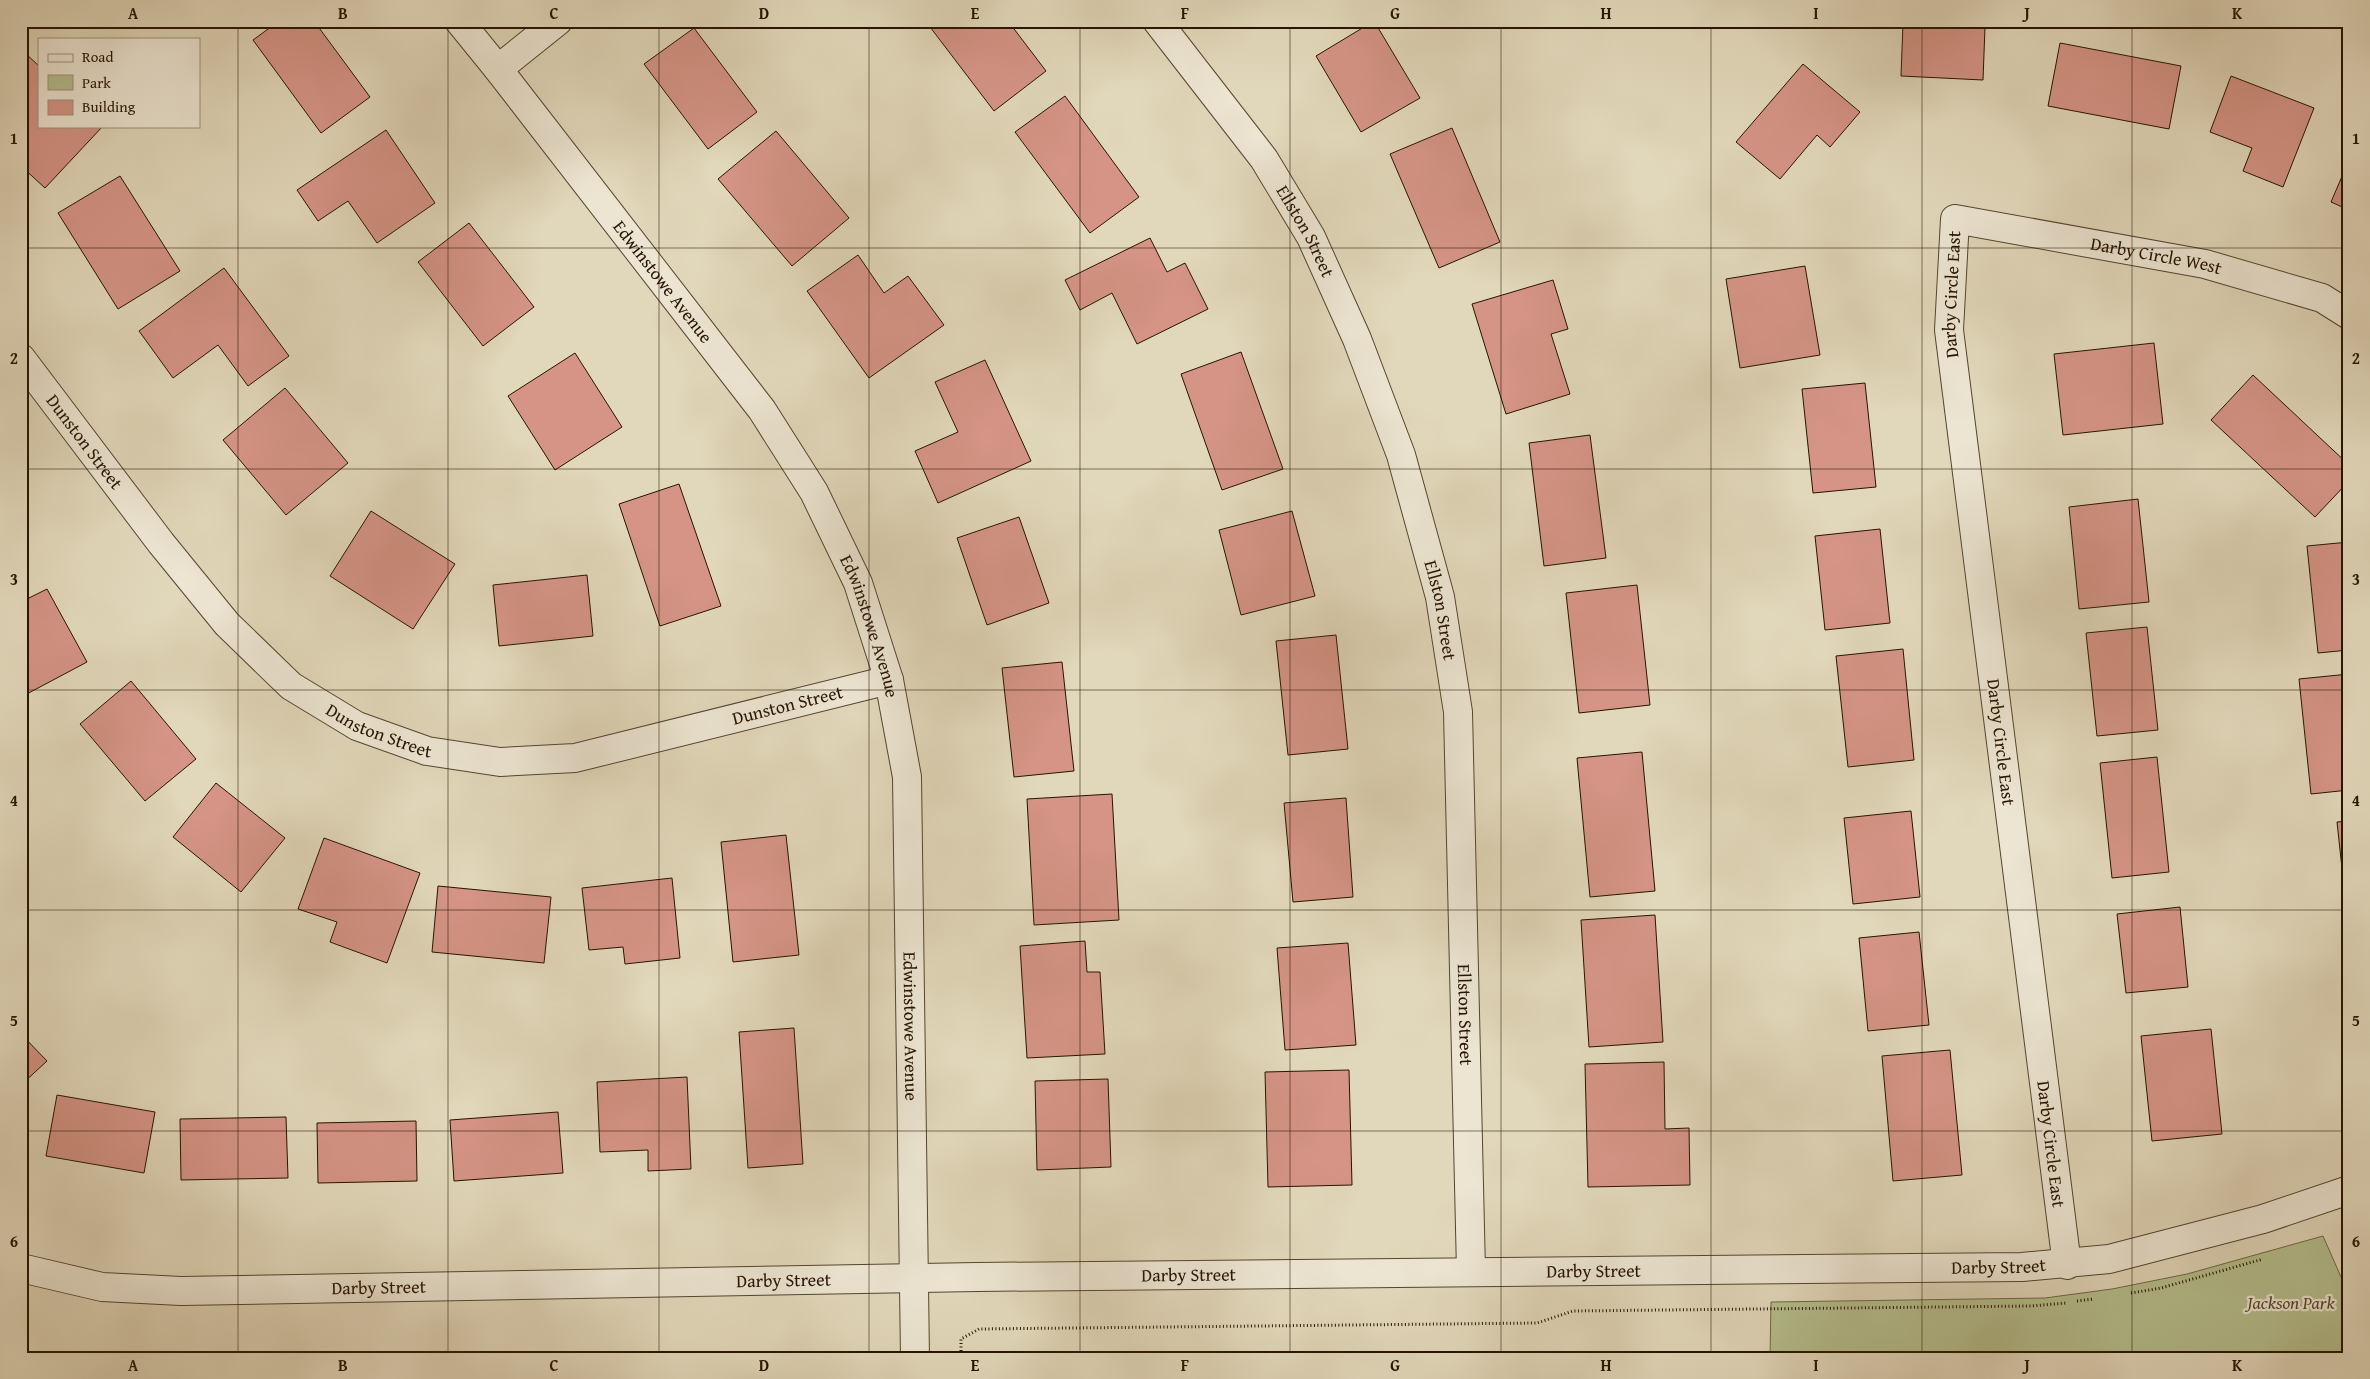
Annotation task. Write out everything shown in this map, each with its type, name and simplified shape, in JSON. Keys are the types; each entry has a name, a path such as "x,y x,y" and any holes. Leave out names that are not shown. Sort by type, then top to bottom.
{"street":[{"name":"Edwinstowe Avenue","path":"459,21 498,69 772,427 814,492 858,582 889,680 907,777 915,1358"},
{"path":"498,69 558,21"},
{"name":"Ellston Street","path":"1157,21 1264,159 1311,237 1357,339 1401,455 1440,597 1458,712 1470,1271"},
{"name":"Darby Circle West","path":"1955,219 2205,264 2322,298 2349,315"},
{"name":"Darby Circle East","path":"1955,219 1949,330 2067,1265"},
{"name":"Dunston Street","path":"21,358 161,543 227,624 291,686 357,726 427,750 500,762 575,758 889,680"},
{"name":"Darby Street","path":"21,1268 102,1287 181,1291 914,1278 2022,1267 2067,1265 2109,1259 2263,1219 2349,1190"}],"path":[{"path":"2124,1294 2161,1288 2268,1257"},
{"path":"961,1358 962,1339 978,1329 1537,1323 1573,1311 2031,1306 2096,1299"}],"green space":[{"name":"Jackson Park","path":"2323,1236 2349,1295 2349,1358 1770,1358 1771,1302 2045,1298 2112,1289 2187,1274"}],"building":[{"path":"279,21 314,21 370,97 321,133 253,40"},
{"path":"930,21 1008,21 1046,71 994,111 927,23"},
{"path":"1374,21 1420,98 1361,132 1316,56"},
{"path":"1903,23 1985,27 1983,80 1901,76"},
{"path":"694,28 757,112 708,149 644,64"},
{"path":"2060,43 2181,66 2169,129 2048,106"},
{"path":"24,52 38,65 38,128 101,128 45,188 21,166 21,55"},
{"path":"1803,64 1860,112 1830,147 1817,135 1780,179 1736,142"},
{"path":"2231,76 2314,108 2283,187 2243,171 2252,148 2210,132"},
{"path":"1065,96 1139,197 1090,233 1015,132"},
{"path":"1452,128 1500,242 1439,268 1390,154"},
{"path":"386,130 435,203 377,243 348,201 318,221 297,190"},
{"path":"776,131 849,218 792,266 718,179"},
{"path":"2349,160 2349,210 2331,202"},
{"path":"120,176 180,271 118,309 58,213"},
{"path":"469,223 534,307 483,346 418,262"},
{"path":"1150,238 1167,272 1185,263 1208,309 1137,344 1112,293 1080,310 1065,280"},
{"path":"858,255 884,293 908,276 944,325 869,378 807,291"},
{"path":"1805,266 1820,355 1740,368 1726,279"},
{"path":"224,268 289,356 248,386 218,345 173,378 139,331"},
{"path":"1553,280 1568,329 1551,334 1570,394 1506,414 1472,304"},
{"path":"2154,343 2163,424 2063,435 2054,354"},
{"path":"1241,352 1283,469 1222,490 1181,374"},
{"path":"575,353 622,427 555,470 508,396"},
{"path":"985,360 1031,461 938,503 915,451 958,432 935,382"},
{"path":"2253,375 2349,465 2349,481 2315,517 2211,420"},
{"path":"1865,383 1876,487 1813,493 1802,389"},
{"path":"285,388 348,463 286,515 223,440"},
{"path":"1590,435 1606,558 1544,566 1529,443"},
{"path":"679,484 721,606 660,626 619,504"},
{"path":"2138,499 2149,602 2079,609 2069,507"},
{"path":"371,511 455,564 413,629 330,576"},
{"path":"1292,511 1315,596 1241,615 1219,530"},
{"path":"1019,517 1049,603 987,625 957,538"},
{"path":"1880,529 1890,623 1825,630 1815,536"},
{"path":"2349,542 2349,650 2318,653 2307,546"},
{"path":"587,575 593,636 499,646 493,585"},
{"path":"1637,585 1650,705 1579,713 1566,593"},
{"path":"47,589 87,662 23,696 21,602"},
{"path":"2147,627 2158,730 2097,736 2086,633"},
{"path":"1336,635 1348,749 1288,755 1276,641"},
{"path":"1903,649 1914,760 1848,767 1836,656"},
{"path":"1062,662 1074,771 1014,777 1002,668"},
{"path":"2349,674 2349,790 2311,794 2299,679"},
{"path":"131,681 196,759 145,801 80,724"},
{"path":"1642,752 1655,891 1590,897 1577,758"},
{"path":"2157,757 2169,872 2112,878 2100,763"},
{"path":"216,783 285,838 241,892 173,837"},
{"path":"1112,794 1119,920 1034,925 1027,799"},
{"path":"1346,798 1353,897 1293,902 1284,803"},
{"path":"1911,811 1920,897 1853,904 1844,818"},
{"path":"2349,821 2349,924 2348,924 2337,822"},
{"path":"786,835 799,955 733,962 721,842"},
{"path":"324,838 420,873 387,963 330,942 337,922 298,909"},
{"path":"672,878 680,958 625,964 623,947 589,950 582,888"},
{"path":"438,886 551,897 544,963 432,952"},
{"path":"2180,907 2188,987 2126,993 2117,914"},
{"path":"1655,915 1663,1042 1589,1047 1581,920"},
{"path":"1919,932 1929,1025 1868,1031 1859,938"},
{"path":"1085,941 1087,972 1100,972 1105,1054 1027,1058 1020,946"},
{"path":"1348,943 1356,1045 1285,1050 1277,948"},
{"path":"794,1028 803,1164 748,1168 739,1032"},
{"path":"2211,1029 2222,1134 2152,1141 2141,1036"},
{"path":"21,1034 47,1061 21,1085"},
{"path":"1950,1050 1962,1175 1893,1181 1882,1056"},
{"path":"1664,1062 1665,1129 1689,1128 1690,1185 1588,1187 1585,1064"},
{"path":"1349,1070 1352,1185 1268,1187 1265,1072"},
{"path":"687,1077 691,1169 648,1171 648,1150 600,1152 597,1082"},
{"path":"1108,1079 1111,1167 1037,1170 1035,1081"},
{"path":"57,1095 155,1112 144,1173 46,1156"},
{"path":"558,1112 563,1173 454,1181 450,1120"},
{"path":"286,1117 288,1178 181,1180 180,1119"},
{"path":"416,1121 417,1181 318,1183 317,1123"}]}
